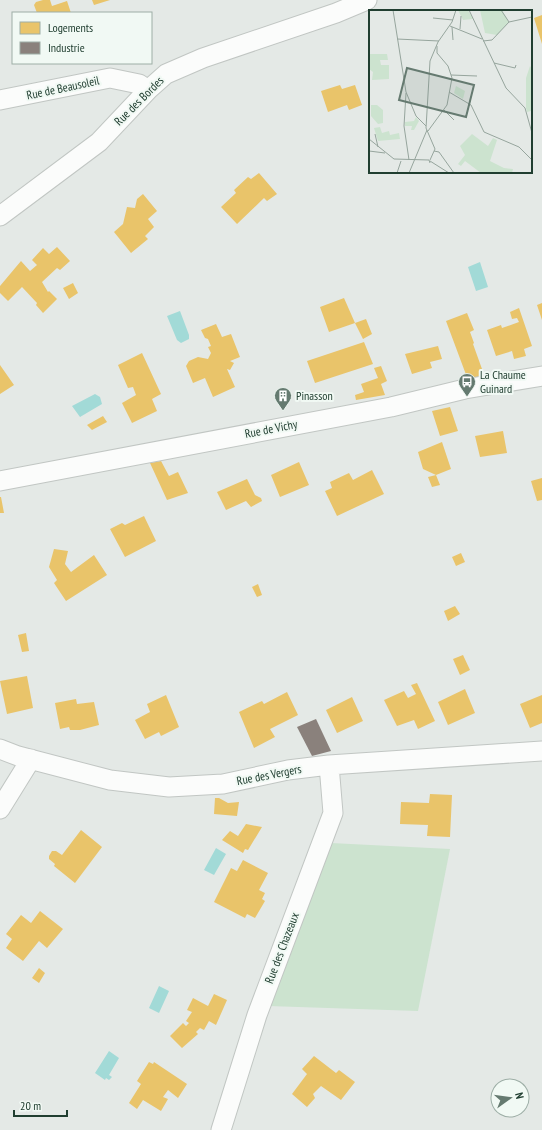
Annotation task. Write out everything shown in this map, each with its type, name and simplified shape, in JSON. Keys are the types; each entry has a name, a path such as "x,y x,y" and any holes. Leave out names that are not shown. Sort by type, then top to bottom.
{"street":[{"name":"Rue des Bordes","path":"0,216 99,142 148,90 166,74 203,58 336,13 367,0"},
{"name":"Rue de Beausoleil","path":"0,100 110,78 139,84 148,90"},
{"name":"Rue de Vichy","path":"0,481 391,407 466,390 542,376"},
{"name":"Rue des Vergers","path":"0,749 110,780 169,787 223,784 288,770 329,765 542,751"},
{"path":"0,809 32,759"},
{"name":"Rue des Chazeaux","path":"222,1130 257,1015 333,813 329,765"}],"green space":[{"path":"331,843 450,849 418,1011 268,1006"}],"water":[{"path":"480,262 488,287 476,291 468,267"},
{"path":"180,311 189,335 189,339 181,343 177,340 167,316"},
{"path":"95,394 100,397 102,404 80,417 72,406"},
{"path":"216,848 226,854 214,875 204,870"},
{"path":"159,986 169,991 159,1013 149,1008"},
{"path":"109,1051 119,1058 109,1075 112,1077 109,1080 106,1078 105,1080 95,1073"}],"building: Logements":[{"path":"50,0 52,6 67,1 71,12 37,12 34,5 36,2"},
{"path":"92,0 110,0 94,5"},
{"path":"542,15 542,44 534,18"},
{"path":"340,85 342,89 355,85 362,105 349,110 347,105 328,112 321,91"},
{"path":"259,173 277,194 267,201 264,198 237,224 221,207 236,193 234,190 248,177 251,179"},
{"path":"143,194 157,211 148,219 154,227 145,236 148,239 131,253 114,232 123,224 127,207 135,208 137,199"},
{"path":"57,247 70,261 60,270 57,268 42,282 48,292 49,291 57,299 43,313 36,305 37,303 22,287 8,301 0,293 0,286 21,261 30,271 37,265 32,260 43,248 49,254"},
{"path":"73,283 78,293 69,299 63,288"},
{"path":"344,298 355,323 329,332 320,307"},
{"path":"542,303 542,320 537,305"},
{"path":"519,308 532,346 524,349 526,356 514,359 512,351 496,356 487,330 501,325 502,328 519,322 517,318 512,319 510,312"},
{"path":"467,313 474,330 470,332 482,369 478,378 468,380 446,321"},
{"path":"366,319 372,334 363,339 355,323"},
{"path":"216,324 222,337 231,334 240,357 230,361 234,363 230,370 227,369 235,387 213,397 205,378 193,383 186,366 189,361 198,357 208,359 211,353 208,347 211,346 201,330"},
{"path":"364,342 373,364 315,383 307,361"},
{"path":"438,346 442,359 430,362 432,368 412,374 405,354"},
{"path":"142,353 161,394 152,399 157,411 132,423 122,403 136,395 133,387 128,388 118,365"},
{"path":"0,365 14,385 0,394"},
{"path":"381,366 387,381 381,384 385,395 356,400 355,395 364,392 361,384 378,378 374,368"},
{"path":"450,407 458,431 440,436 432,411"},
{"path":"103,416 107,422 92,430 87,425"},
{"path":"503,431 507,453 480,457 475,436"},
{"path":"442,442 451,469 436,475 423,469 418,452"},
{"path":"161,461 169,476 178,472 188,493 167,500 150,463"},
{"path":"299,462 309,485 280,497 271,475"},
{"path":"372,470 384,494 337,516 325,491 332,488 330,482 349,473 353,480"},
{"path":"436,475 440,485 432,487 428,477"},
{"path":"542,478 542,500 537,501 531,481"},
{"path":"247,479 255,495 261,498 262,501 251,507 246,501 226,510 217,492"},
{"path":"1,497 4,513 0,513"},
{"path":"144,516 156,541 125,557 110,529 122,523 125,525"},
{"path":"54,549 68,551 65,564 71,572 94,555 107,575 66,601 54,583 57,580 49,567"},
{"path":"461,553 465,562 456,566 452,557"},
{"path":"258,584 262,595 257,597 252,587"},
{"path":"455,606 460,614 448,621 444,611"},
{"path":"26,633 29,651 22,652 18,635"},
{"path":"463,655 470,670 460,675 453,659"},
{"path":"27,676 33,708 7,714 0,681"},
{"path":"417,683 435,721 418,729 414,720 397,726 384,700 404,691 408,698 416,694 411,685"},
{"path":"465,689 475,713 448,725 438,702"},
{"path":"287,692 298,715 270,729 275,737 254,748 239,712 262,701 264,704"},
{"path":"166,695 179,727 161,736 159,732 145,739 135,720 150,712 147,704"},
{"path":"542,695 542,723 530,728 520,704"},
{"path":"352,697 363,721 337,733 326,710"},
{"path":"76,699 77,704 94,702 99,725 80,730 70,730 69,727 60,729 55,703"},
{"path":"430,794 452,795 450,837 427,836 428,825 400,824 401,802 429,803"},
{"path":"215,798 219,798 228,803 239,802 237,816 214,814"},
{"path":"246,824 262,827 248,850 245,849 243,853 222,840 230,831 238,836"},
{"path":"81,830 102,847 75,883 54,866 55,864 49,859 49,856 52,851 56,851 62,855"},
{"path":"243,860 268,873 259,890 265,893 262,899 265,901 255,918 247,914 245,918 214,902 231,868 237,871"},
{"path":"40,911 63,929 47,948 39,941 23,961 6,948 12,939 6,934 21,915 31,923"},
{"path":"39,968 45,973 39,983 32,978"},
{"path":"214,994 227,1000 216,1025 209,1021 204,1030 200,1028 196,1032 198,1034 182,1048 170,1036 183,1023 186,1026 189,1023 186,1021 192,1012 187,1010 193,998 208,1006"},
{"path":"314,1056 336,1073 339,1070 355,1082 341,1100 321,1086 313,1094 315,1098 307,1107 292,1094 307,1074 302,1069"},
{"path":"149,1062 153,1064 154,1062 187,1084 178,1098 168,1090 163,1097 168,1099 161,1111 143,1100 137,1109 129,1103 141,1084 137,1081"}],"building: Industrie":[{"path":"316,719 331,751 312,756 297,727"}],"place":[{"name":"La Chaume Guinard","path":"467,397"},
{"name":"Pinasson","path":"283,411"}]}
